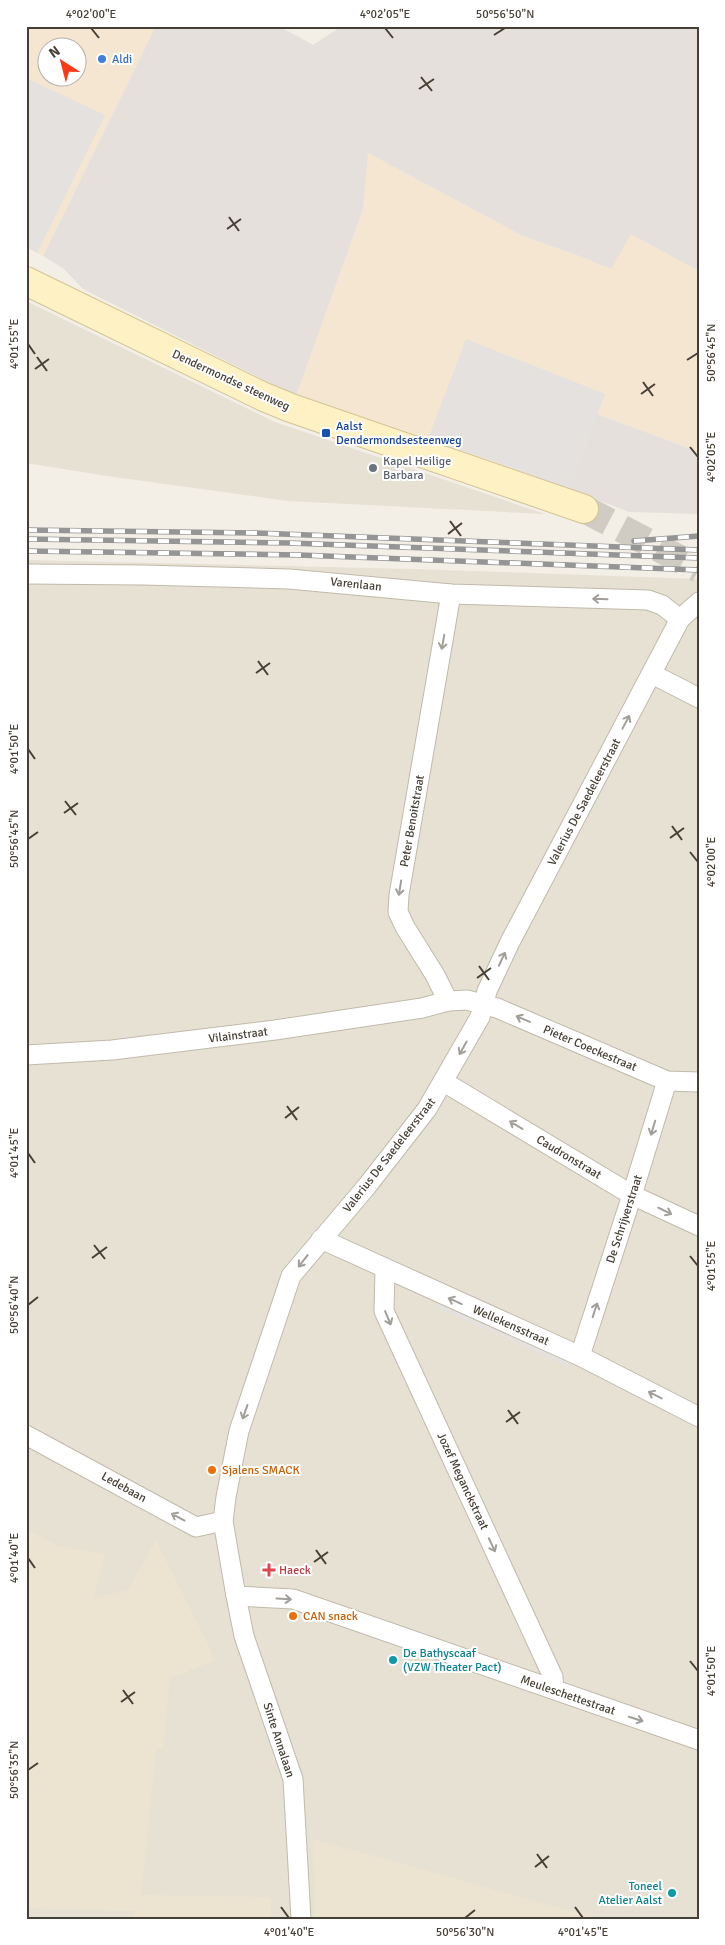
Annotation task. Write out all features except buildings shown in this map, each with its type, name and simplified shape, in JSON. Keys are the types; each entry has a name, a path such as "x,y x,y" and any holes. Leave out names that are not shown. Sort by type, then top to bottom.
{"street":[{"name":"Dendermondse steenweg","path":"26,281 255,393 291,408 584,509"},
{"name":"Varenlaan","path":"26,574 289,579 451,594 648,600 662,605 680,619"},
{"name":"Peter Benoitstraat","path":"448,1001 435,975 405,927 398,912 398,904 451,594"},
{"name":"Valerius De Saedeleerstraat","path":"236,1596 223,1521 226,1497 239,1431 291,1276 367,1186 427,1108 444,1082 480,1017 487,991 510,942 680,619 699,602"},
{"path":"652,674 699,698"},
{"path":"448,1001 467,1000 483,1004"},
{"name":"Vilainstraat","path":"26,1055 112,1050 266,1031 422,1008 448,1001"},
{"name":"Pieter Coeckestraat","path":"483,1004 667,1081 699,1082"},
{"name":"De Schrijverstraat","path":"580,1356 667,1081"},
{"name":"Caudronstraat","path":"444,1082 632,1195 699,1226"},
{"name":"Wellekensstraat","path":"321,1239 580,1356 699,1417"},
{"name":"Jozef Meganckstraat","path":"386,1270 384,1311 553,1678 554,1689"},
{"name":"Ledebaan","path":"26,1435 196,1527 223,1521"},
{"name":"Meuleschettestraat","path":"236,1596 293,1599 534,1684 554,1689 567,1696 697,1733"},
{"name":"Sinte Annalaan","path":"236,1596 244,1636 293,1779 301,1919"}],"shaded area":[{"path":"26,26 156,26 43,256 26,247"},
{"path":"156,26 279,26 313,45 342,26 699,26 699,271 631,234 611,269 523,236 368,153 363,209 296,396 83,289 63,268 43,256"},
{"path":"28,79 38,84 38,88 47,88 105,115 37,253 26,247 26,82"},
{"path":"368,153 523,236 611,269 631,233 699,271 699,452 597,414 569,489 296,396 363,209"},
{"path":"26,301 275,422 545,514 288,501 26,463"},
{"path":"466,339 605,394 569,489 428,439"},
{"path":"597,414 699,452 699,514 629,512 569,489"},
{"path":"26,560 414,569 699,579 699,1919 26,1919"},
{"path":"438,1302 572,1361 569,1367 436,1307"},
{"path":"26,1529 58,1546 105,1554 93,1598 128,1590 156,1540 208,1644 214,1661 170,1678 163,1748 156,1749 141,1895 271,1897 271,1919 134,1919 135,1911 26,1908"},
{"path":"313,1839 599,1919 315,1919"}],"tunnel":[{"path":"584,509 699,569"}],"railway":[{"path":"26,530 256,533 699,550"},
{"path":"634,541 699,536"},
{"path":"26,539 289,543 699,558"},
{"path":"26,551 299,555 699,570"}],"place":[{"name":"Aldi","path":"102,59"},
{"name":"Aalst Dendermondsesteenweg","path":"326,433"},
{"name":"Kapel Heilige Barbara","path":"373,468"},
{"name":"Sjalens SMACK","path":"212,1470"},
{"name":"Haeck","path":"269,1570"},
{"name":"CAN snack","path":"293,1616"},
{"name":"De Bathyscaaf (VZW Theater Pact)","path":"393,1660"},
{"name":"Toneel Atelier Aalst","path":"672,1893"}]}
